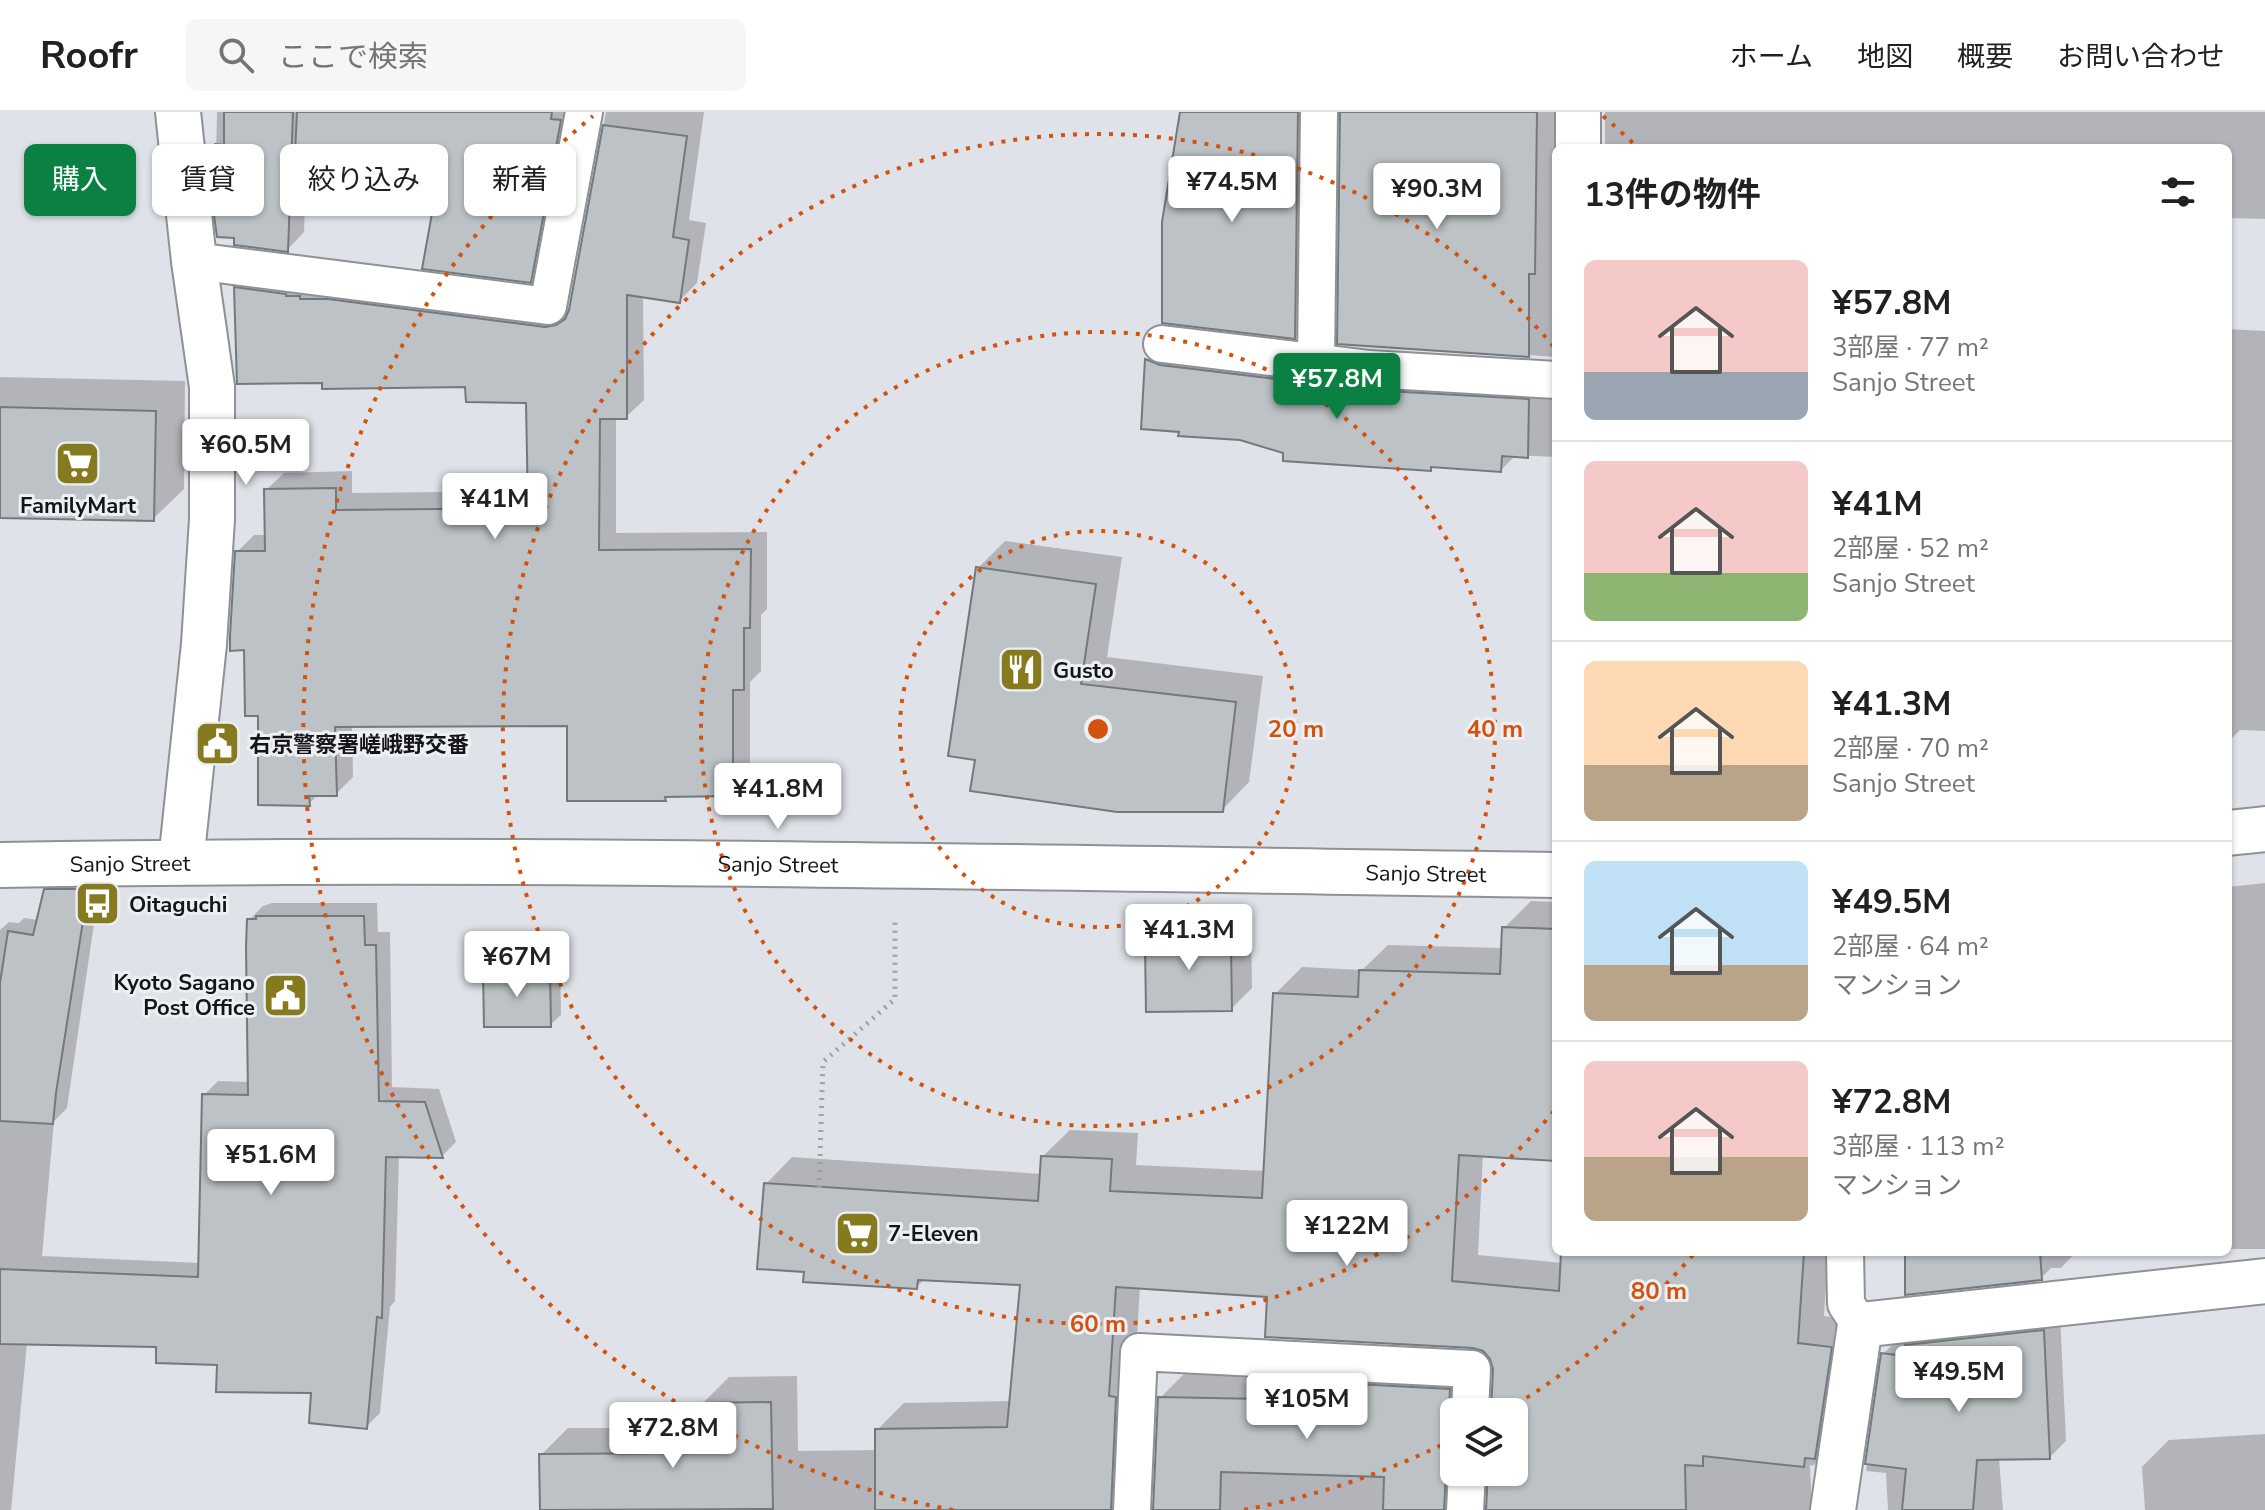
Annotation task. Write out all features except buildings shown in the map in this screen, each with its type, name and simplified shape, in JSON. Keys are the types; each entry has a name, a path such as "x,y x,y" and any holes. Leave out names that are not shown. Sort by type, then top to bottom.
{"main road":[{"path":"178,112 194,261 212,387 212,519 204,644 181,862"},
{"path":"1578,112 1578,144"},
{"path":"2232,833 2265,829"},
{"name":"Sanjo Street","path":"0,865 181,862 610,863 1552,875"},
{"path":"1833,1510 1860,1325 2265,1281"}],"lane":[{"path":"194,261 548,306 584,112"},
{"path":"1316,362 1319,112"},
{"path":"1162,344 1370,369 1552,380"},
{"path":"1845,1256 1846,1304 1860,1325"},
{"path":"1132,1510 1139,1352 1472,1369 1471,1398"},
{"path":"1465,1510 1466,1486"}],"path":[{"path":"819,1188 823,1062 895,999 895,917"}],"place":[{"name":"FamilyMart","path":"78,464"},
{"name":"Gusto","path":"1022,670"},
{"name":"右京警察署嵯峨野交番","path":"218,744"},
{"name":"Oitaguchi","path":"98,904"},
{"name":"Kyoto Sagano Post Office","path":"286,995"},
{"name":"7-Eleven","path":"857,1233"}]}
